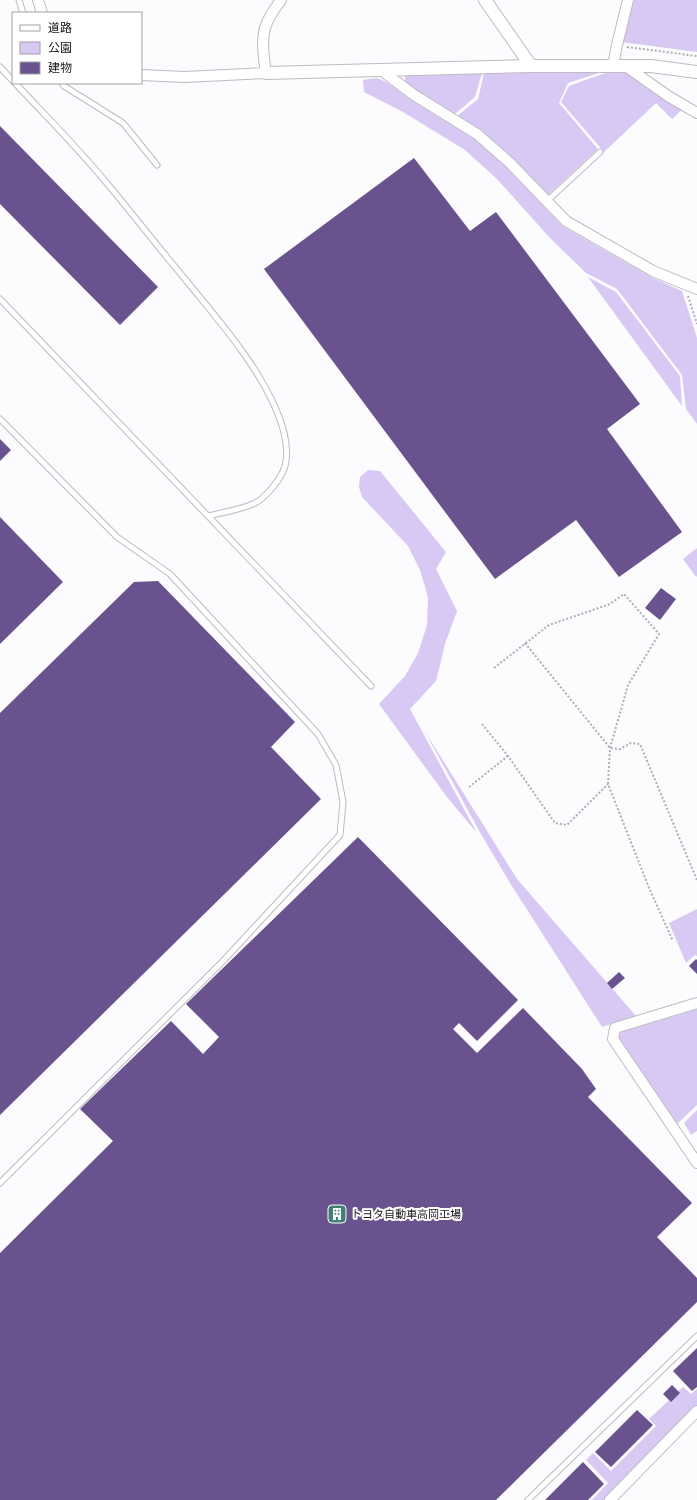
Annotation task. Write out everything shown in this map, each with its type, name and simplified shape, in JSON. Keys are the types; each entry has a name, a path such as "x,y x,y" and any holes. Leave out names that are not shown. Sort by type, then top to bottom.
{"street":[{"path":"38,0 42,12"},
{"path":"266,73 263,51 265,28 275,8 281,0"},
{"path":"485,0 531,66"},
{"path":"613,66 628,0"},
{"path":"142,75 185,77 266,73 531,66 652,66 697,72"},
{"path":"627,67 668,96 697,113"},
{"path":"381,70 414,95 477,134 510,163 566,221 653,272 697,289"},
{"path":"697,1003 615,1028 612,1039 697,1163"},
{"path":"610,1500 697,1411"}],"lane":[{"path":"19,0 23,12"},
{"path":"0,67 12,80"},
{"path":"16,84 104,180 212,313 245,355 275,407 283,426 286,446 285,465 281,476 269,491 254,504 209,516"},
{"path":"63,84 122,123 157,165"},
{"path":"547,201 600,152"},
{"path":"0,298 100,405 209,516 371,686"},
{"path":"0,419 117,537 170,574 318,734 336,765 342,802 340,835 224,960 0,1183"},
{"path":"528,1500 697,1336"}],"path":[{"path":"617,45 697,56"},
{"path":"684,284 697,324"},
{"path":"494,668 549,625 610,604 624,594 659,634 628,685 610,748 608,784 649,888 673,940"},
{"path":"524,644 610,748 620,749 631,743 640,744 697,880"},
{"path":"482,724 508,756 555,823 567,825 608,784"},
{"path":"469,787 508,756"}],"green space":[{"path":"631,0 697,0 697,52 621,42"},
{"path":"626,70 683,109 672,119 656,103 604,152 561,102 569,86 608,72"},
{"path":"602,72 568,83 559,103 598,149 547,196 457,116 478,99 484,73"},
{"path":"406,73 482,73 475,97 455,114 416,91 405,81"},
{"path":"377,78 386,82 410,99 475,139 507,167 562,226 651,277 682,291 697,338 697,424 686,409 682,375 617,289 586,273 550,238 497,179 465,150 403,112 364,92 363,80"},
{"path":"588,277 616,292 680,376 682,406"},
{"path":"368,470 380,471 446,552 436,569 457,611 445,644 436,681 410,709 477,833 447,797 379,704 405,676 418,653 427,625 428,597 420,570 408,546 362,497 359,487 360,477"},
{"path":"697,548 697,576 696,577 683,559"},
{"path":"424,730 517,879 636,1016 602,1027 510,883 481,834"},
{"path":"697,909 697,956 695,955 686,963 669,923"},
{"path":"697,1009 697,1105 677,1124 618,1038 621,1032"},
{"path":"697,1110 697,1131 691,1135 684,1123"},
{"path":"683,1387 691,1394 697,1389 697,1406 605,1500 592,1500 608,1483 586,1460 593,1453 611,1471 656,1426 649,1419"}],"building":[{"path":"0,126 158,287 120,325 0,204"},
{"path":"414,158 470,231 496,212 640,404 607,429 682,532 619,577 576,520 495,579 264,269"},
{"path":"0,439 11,450 0,461"},
{"path":"0,517 63,582 0,644"},
{"path":"158,581 295,722 271,747 321,799 0,1115 0,713 134,582"},
{"path":"661,588 676,599 660,620 645,608"},
{"name":"トヨタ自動車高岡工場","path":"358,837 518,1000 477,1041 459,1023 453,1029 477,1053 523,1008 582,1069 596,1089 588,1097 692,1203 657,1237 697,1278 697,1302 496,1500 0,1500 0,1253 113,1141 80,1109 171,1021 203,1054 219,1037 186,1004"},
{"path":"696,959 697,960 697,974 689,966"},
{"path":"619,972 625,978 612,989 607,983"},
{"path":"697,1348 697,1387 692,1391 673,1371"},
{"path":"672,1385 680,1393 671,1402 663,1394"},
{"path":"637,1410 653,1425 611,1467 595,1452"},
{"path":"583,1462 604,1484 588,1500 545,1500"}],"place":[{"name":"トヨタ自動車高岡工場","path":"337,1214"}]}
